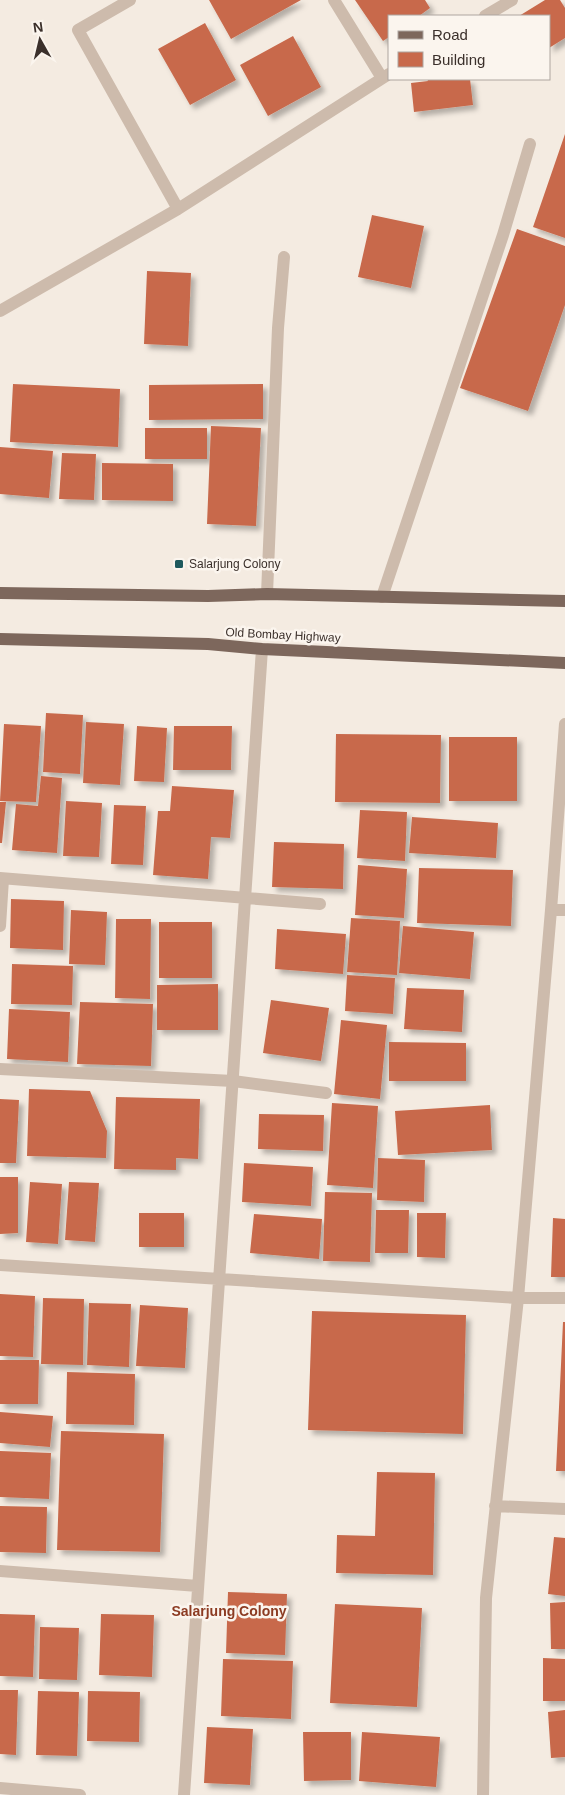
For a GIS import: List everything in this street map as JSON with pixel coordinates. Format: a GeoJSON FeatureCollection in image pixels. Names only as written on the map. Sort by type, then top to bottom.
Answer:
{"type":"FeatureCollection","features":[{"type":"Feature","properties":{"kind":"main road"},"geometry":{"type":"LineString","coordinates":[[0,594],[208,596],[267,594],[565,601]]}},
{"type":"Feature","properties":{"kind":"main road","name":"Old Bombay Highway"},"geometry":{"type":"LineString","coordinates":[[0,639],[208,644],[262,649],[565,663]]}},
{"type":"Feature","properties":{"kind":"street"},"geometry":{"type":"LineString","coordinates":[[130,0],[78,30],[178,209]]}},
{"type":"Feature","properties":{"kind":"street"},"geometry":{"type":"LineString","coordinates":[[0,311],[178,209],[385,76],[334,0]]}},
{"type":"Feature","properties":{"kind":"street"},"geometry":{"type":"LineString","coordinates":[[487,15],[512,0]]}},
{"type":"Feature","properties":{"kind":"street"},"geometry":{"type":"LineString","coordinates":[[382,597],[503,235],[530,144]]}},
{"type":"Feature","properties":{"kind":"street"},"geometry":{"type":"LineString","coordinates":[[267,594],[278,328],[284,256]]}},
{"type":"Feature","properties":{"kind":"street"},"geometry":{"type":"LineString","coordinates":[[184,1795],[262,649]]}},
{"type":"Feature","properties":{"kind":"street"},"geometry":{"type":"LineString","coordinates":[[483,1795],[486,1598],[518,1298],[565,724]]}},
{"type":"Feature","properties":{"kind":"street"},"geometry":{"type":"LineString","coordinates":[[0,926],[2,878],[320,904]]}},
{"type":"Feature","properties":{"kind":"street"},"geometry":{"type":"LineString","coordinates":[[551,910],[565,910]]}},
{"type":"Feature","properties":{"kind":"street"},"geometry":{"type":"LineString","coordinates":[[0,1069],[232,1081],[326,1093]]}},
{"type":"Feature","properties":{"kind":"street"},"geometry":{"type":"LineString","coordinates":[[0,1265],[518,1298],[565,1298]]}},
{"type":"Feature","properties":{"kind":"street"},"geometry":{"type":"LineString","coordinates":[[495,1506],[565,1509]]}},
{"type":"Feature","properties":{"kind":"street"},"geometry":{"type":"LineString","coordinates":[[0,1571],[198,1586]]}},
{"type":"Feature","properties":{"kind":"street"},"geometry":{"type":"LineString","coordinates":[[0,1788],[80,1795]]}},
{"type":"Feature","properties":{"kind":"building"},"geometry":{"type":"Polygon","coordinates":[[[209,0],[301,0],[231,39],[209,0]]]}},
{"type":"Feature","properties":{"kind":"building"},"geometry":{"type":"Polygon","coordinates":[[[355,0],[425,0],[430,8],[420,15],[388,15],[388,38],[383,41],[355,0]]]}},
{"type":"Feature","properties":{"kind":"building"},"geometry":{"type":"Polygon","coordinates":[[[545,0],[560,0],[565,8],[565,38],[550,47],[550,15],[521,15],[545,0]]]}},
{"type":"Feature","properties":{"kind":"building"},"geometry":{"type":"Polygon","coordinates":[[[205,23],[236,80],[190,105],[158,49],[205,23]]]}},
{"type":"Feature","properties":{"kind":"building"},"geometry":{"type":"Polygon","coordinates":[[[293,36],[321,87],[268,116],[240,65],[293,36]]]}},
{"type":"Feature","properties":{"kind":"building"},"geometry":{"type":"Polygon","coordinates":[[[470,80],[473,105],[414,112],[411,83],[470,80]]]}},
{"type":"Feature","properties":{"kind":"building"},"geometry":{"type":"Polygon","coordinates":[[[565,134],[565,238],[533,227],[565,134]]]}},
{"type":"Feature","properties":{"kind":"building"},"geometry":{"type":"Polygon","coordinates":[[[372,215],[424,226],[411,288],[358,277],[372,215]]]}},
{"type":"Feature","properties":{"kind":"building"},"geometry":{"type":"Polygon","coordinates":[[[517,229],[565,246],[565,305],[528,411],[460,388],[517,229]]]}},
{"type":"Feature","properties":{"kind":"building"},"geometry":{"type":"Polygon","coordinates":[[[147,271],[191,273],[188,346],[144,344],[147,271]]]}},
{"type":"Feature","properties":{"kind":"building"},"geometry":{"type":"Polygon","coordinates":[[[13,384],[120,389],[118,447],[10,442],[13,384]]]}},
{"type":"Feature","properties":{"kind":"building"},"geometry":{"type":"Polygon","coordinates":[[[263,384],[263,419],[149,420],[149,385],[263,384]]]}},
{"type":"Feature","properties":{"kind":"building"},"geometry":{"type":"Polygon","coordinates":[[[211,426],[261,428],[256,526],[207,524],[211,426]]]}},
{"type":"Feature","properties":{"kind":"building"},"geometry":{"type":"Polygon","coordinates":[[[145,428],[207,428],[207,459],[145,459],[145,428]]]}},
{"type":"Feature","properties":{"kind":"building"},"geometry":{"type":"Polygon","coordinates":[[[0,447],[53,451],[49,498],[0,494],[0,447]]]}},
{"type":"Feature","properties":{"kind":"building"},"geometry":{"type":"Polygon","coordinates":[[[62,453],[96,454],[94,500],[59,499],[62,453]]]}},
{"type":"Feature","properties":{"kind":"building"},"geometry":{"type":"Polygon","coordinates":[[[102,463],[173,464],[173,501],[102,500],[102,463]]]}},
{"type":"Feature","properties":{"kind":"building"},"geometry":{"type":"Polygon","coordinates":[[[46,713],[83,715],[80,774],[43,772],[46,713]]]}},
{"type":"Feature","properties":{"kind":"building"},"geometry":{"type":"Polygon","coordinates":[[[86,722],[124,724],[120,785],[83,783],[86,722]]]}},
{"type":"Feature","properties":{"kind":"building"},"geometry":{"type":"Polygon","coordinates":[[[4,724],[41,726],[36,802],[0,801],[4,724]]]}},
{"type":"Feature","properties":{"kind":"building"},"geometry":{"type":"Polygon","coordinates":[[[137,726],[167,728],[164,782],[134,781],[137,726]]]}},
{"type":"Feature","properties":{"kind":"building"},"geometry":{"type":"Polygon","coordinates":[[[174,726],[232,726],[231,770],[173,770],[174,726]]]}},
{"type":"Feature","properties":{"kind":"building"},"geometry":{"type":"Polygon","coordinates":[[[336,734],[441,735],[440,803],[335,802],[336,734]]]}},
{"type":"Feature","properties":{"kind":"building"},"geometry":{"type":"Polygon","coordinates":[[[449,737],[517,737],[517,801],[449,801],[449,737]]]}},
{"type":"Feature","properties":{"kind":"building"},"geometry":{"type":"Polygon","coordinates":[[[41,776],[62,778],[57,853],[12,850],[16,804],[38,806],[41,776]]]}},
{"type":"Feature","properties":{"kind":"building"},"geometry":{"type":"Polygon","coordinates":[[[172,786],[234,790],[230,838],[211,837],[208,879],[153,875],[158,811],[170,811],[172,786]]]}},
{"type":"Feature","properties":{"kind":"building"},"geometry":{"type":"Polygon","coordinates":[[[66,801],[102,803],[99,857],[63,856],[66,801]]]}},
{"type":"Feature","properties":{"kind":"building"},"geometry":{"type":"Polygon","coordinates":[[[0,802],[6,802],[2,843],[0,843],[0,802]]]}},
{"type":"Feature","properties":{"kind":"building"},"geometry":{"type":"Polygon","coordinates":[[[114,805],[146,806],[143,865],[111,864],[114,805]]]}},
{"type":"Feature","properties":{"kind":"building"},"geometry":{"type":"Polygon","coordinates":[[[360,810],[407,812],[405,861],[357,858],[360,810]]]}},
{"type":"Feature","properties":{"kind":"building"},"geometry":{"type":"Polygon","coordinates":[[[412,817],[498,823],[496,858],[409,853],[412,817]]]}},
{"type":"Feature","properties":{"kind":"building"},"geometry":{"type":"Polygon","coordinates":[[[274,842],[344,844],[343,889],[272,887],[274,842]]]}},
{"type":"Feature","properties":{"kind":"building"},"geometry":{"type":"Polygon","coordinates":[[[358,865],[407,869],[404,918],[355,915],[358,865]]]}},
{"type":"Feature","properties":{"kind":"building"},"geometry":{"type":"Polygon","coordinates":[[[419,868],[513,870],[511,926],[417,923],[419,868]]]}},
{"type":"Feature","properties":{"kind":"building"},"geometry":{"type":"Polygon","coordinates":[[[11,899],[64,901],[63,950],[10,948],[11,899]]]}},
{"type":"Feature","properties":{"kind":"building"},"geometry":{"type":"Polygon","coordinates":[[[71,910],[107,912],[105,965],[69,964],[71,910]]]}},
{"type":"Feature","properties":{"kind":"building"},"geometry":{"type":"Polygon","coordinates":[[[351,918],[400,921],[397,975],[347,972],[351,918]]]}},
{"type":"Feature","properties":{"kind":"building"},"geometry":{"type":"Polygon","coordinates":[[[116,919],[151,919],[150,999],[115,998],[116,919]]]}},
{"type":"Feature","properties":{"kind":"building"},"geometry":{"type":"Polygon","coordinates":[[[159,922],[212,922],[212,978],[159,978],[159,922]]]}},
{"type":"Feature","properties":{"kind":"building"},"geometry":{"type":"Polygon","coordinates":[[[403,926],[474,932],[470,979],[399,973],[403,926]]]}},
{"type":"Feature","properties":{"kind":"building"},"geometry":{"type":"Polygon","coordinates":[[[277,929],[346,934],[343,974],[275,969],[277,929]]]}},
{"type":"Feature","properties":{"kind":"building"},"geometry":{"type":"Polygon","coordinates":[[[12,964],[73,966],[72,1005],[11,1004],[12,964]]]}},
{"type":"Feature","properties":{"kind":"building"},"geometry":{"type":"Polygon","coordinates":[[[347,975],[395,978],[393,1014],[345,1011],[347,975]]]}},
{"type":"Feature","properties":{"kind":"building"},"geometry":{"type":"Polygon","coordinates":[[[218,984],[218,1030],[157,1030],[157,985],[218,984]]]}},
{"type":"Feature","properties":{"kind":"building"},"geometry":{"type":"Polygon","coordinates":[[[407,988],[464,990],[462,1032],[404,1029],[407,988]]]}},
{"type":"Feature","properties":{"kind":"building"},"geometry":{"type":"Polygon","coordinates":[[[271,1000],[329,1008],[321,1061],[263,1053],[271,1000]]]}},
{"type":"Feature","properties":{"kind":"building"},"geometry":{"type":"Polygon","coordinates":[[[80,1002],[153,1004],[151,1066],[77,1064],[80,1002]]]}},
{"type":"Feature","properties":{"kind":"building"},"geometry":{"type":"Polygon","coordinates":[[[9,1009],[70,1012],[68,1062],[7,1059],[9,1009]]]}},
{"type":"Feature","properties":{"kind":"building"},"geometry":{"type":"Polygon","coordinates":[[[341,1020],[387,1025],[380,1099],[334,1094],[341,1020]]]}},
{"type":"Feature","properties":{"kind":"building"},"geometry":{"type":"Polygon","coordinates":[[[389,1042],[466,1043],[466,1081],[389,1081],[389,1042]]]}},
{"type":"Feature","properties":{"kind":"building"},"geometry":{"type":"Polygon","coordinates":[[[29,1089],[90,1091],[107,1131],[106,1158],[27,1156],[29,1089]]]}},
{"type":"Feature","properties":{"kind":"building"},"geometry":{"type":"Polygon","coordinates":[[[116,1097],[200,1099],[198,1159],[176,1158],[176,1170],[114,1169],[116,1097]]]}},
{"type":"Feature","properties":{"kind":"building"},"geometry":{"type":"Polygon","coordinates":[[[0,1099],[19,1100],[16,1163],[0,1163],[0,1099]]]}},
{"type":"Feature","properties":{"kind":"building"},"geometry":{"type":"Polygon","coordinates":[[[332,1103],[378,1106],[373,1188],[327,1185],[332,1103]]]}},
{"type":"Feature","properties":{"kind":"building"},"geometry":{"type":"Polygon","coordinates":[[[490,1105],[492,1150],[398,1155],[395,1111],[490,1105]]]}},
{"type":"Feature","properties":{"kind":"building"},"geometry":{"type":"Polygon","coordinates":[[[259,1114],[324,1115],[323,1151],[258,1149],[259,1114]]]}},
{"type":"Feature","properties":{"kind":"building"},"geometry":{"type":"Polygon","coordinates":[[[378,1158],[425,1160],[424,1202],[377,1200],[378,1158]]]}},
{"type":"Feature","properties":{"kind":"building"},"geometry":{"type":"Polygon","coordinates":[[[244,1163],[313,1167],[311,1206],[242,1202],[244,1163]]]}},
{"type":"Feature","properties":{"kind":"building"},"geometry":{"type":"Polygon","coordinates":[[[0,1177],[18,1177],[18,1233],[0,1234],[0,1177]]]}},
{"type":"Feature","properties":{"kind":"building"},"geometry":{"type":"Polygon","coordinates":[[[30,1182],[62,1184],[58,1244],[26,1242],[30,1182]]]}},
{"type":"Feature","properties":{"kind":"building"},"geometry":{"type":"Polygon","coordinates":[[[69,1182],[99,1183],[95,1242],[65,1240],[69,1182]]]}},
{"type":"Feature","properties":{"kind":"building"},"geometry":{"type":"Polygon","coordinates":[[[325,1192],[372,1193],[370,1262],[323,1261],[325,1192]]]}},
{"type":"Feature","properties":{"kind":"building"},"geometry":{"type":"Polygon","coordinates":[[[376,1210],[409,1210],[408,1253],[375,1253],[376,1210]]]}},
{"type":"Feature","properties":{"kind":"building"},"geometry":{"type":"Polygon","coordinates":[[[139,1213],[184,1213],[184,1247],[139,1247],[139,1213]]]}},
{"type":"Feature","properties":{"kind":"building"},"geometry":{"type":"Polygon","coordinates":[[[417,1213],[446,1213],[445,1258],[417,1257],[417,1213]]]}},
{"type":"Feature","properties":{"kind":"building"},"geometry":{"type":"Polygon","coordinates":[[[254,1214],[322,1219],[319,1259],[250,1253],[254,1214]]]}},
{"type":"Feature","properties":{"kind":"building"},"geometry":{"type":"Polygon","coordinates":[[[553,1218],[565,1219],[565,1277],[551,1277],[553,1218]]]}},
{"type":"Feature","properties":{"kind":"building"},"geometry":{"type":"Polygon","coordinates":[[[0,1294],[35,1296],[33,1357],[0,1356],[0,1294]]]}},
{"type":"Feature","properties":{"kind":"building"},"geometry":{"type":"Polygon","coordinates":[[[43,1298],[84,1299],[83,1365],[41,1364],[43,1298]]]}},
{"type":"Feature","properties":{"kind":"building"},"geometry":{"type":"Polygon","coordinates":[[[89,1303],[131,1304],[129,1367],[87,1365],[89,1303]]]}},
{"type":"Feature","properties":{"kind":"building"},"geometry":{"type":"Polygon","coordinates":[[[140,1305],[188,1308],[185,1368],[136,1366],[140,1305]]]}},
{"type":"Feature","properties":{"kind":"building"},"geometry":{"type":"Polygon","coordinates":[[[312,1311],[466,1315],[463,1434],[308,1430],[312,1311]]]}},
{"type":"Feature","properties":{"kind":"building"},"geometry":{"type":"Polygon","coordinates":[[[563,1322],[565,1322],[565,1471],[556,1471],[563,1322]]]}},
{"type":"Feature","properties":{"kind":"building"},"geometry":{"type":"Polygon","coordinates":[[[0,1360],[39,1360],[38,1404],[0,1404],[0,1360]]]}},
{"type":"Feature","properties":{"kind":"building"},"geometry":{"type":"Polygon","coordinates":[[[67,1372],[135,1374],[134,1425],[66,1424],[67,1372]]]}},
{"type":"Feature","properties":{"kind":"building"},"geometry":{"type":"Polygon","coordinates":[[[0,1412],[53,1416],[50,1447],[0,1443],[0,1412]]]}},
{"type":"Feature","properties":{"kind":"building"},"geometry":{"type":"Polygon","coordinates":[[[61,1431],[164,1434],[160,1552],[57,1550],[61,1431]]]}},
{"type":"Feature","properties":{"kind":"building"},"geometry":{"type":"Polygon","coordinates":[[[0,1451],[51,1453],[49,1499],[0,1497],[0,1451]]]}},
{"type":"Feature","properties":{"kind":"building"},"geometry":{"type":"Polygon","coordinates":[[[377,1472],[435,1473],[433,1575],[336,1573],[337,1535],[375,1536],[377,1472]]]}},
{"type":"Feature","properties":{"kind":"building"},"geometry":{"type":"Polygon","coordinates":[[[0,1506],[47,1507],[46,1553],[0,1552],[0,1506]]]}},
{"type":"Feature","properties":{"kind":"building"},"geometry":{"type":"Polygon","coordinates":[[[554,1537],[565,1538],[565,1596],[548,1594],[554,1537]]]}},
{"type":"Feature","properties":{"kind":"building"},"geometry":{"type":"Polygon","coordinates":[[[228,1592],[287,1594],[285,1655],[226,1653],[228,1592]]]}},
{"type":"Feature","properties":{"kind":"building"},"geometry":{"type":"Polygon","coordinates":[[[565,1602],[565,1649],[551,1649],[550,1603],[565,1602]]]}},
{"type":"Feature","properties":{"kind":"building"},"geometry":{"type":"Polygon","coordinates":[[[335,1604],[422,1608],[417,1707],[330,1703],[335,1604]]]}},
{"type":"Feature","properties":{"kind":"building"},"geometry":{"type":"Polygon","coordinates":[[[0,1614],[35,1615],[33,1677],[0,1676],[0,1614]]]}},
{"type":"Feature","properties":{"kind":"building"},"geometry":{"type":"Polygon","coordinates":[[[101,1614],[154,1615],[152,1677],[99,1675],[101,1614]]]}},
{"type":"Feature","properties":{"kind":"building"},"geometry":{"type":"Polygon","coordinates":[[[40,1627],[79,1628],[77,1680],[39,1679],[40,1627]]]}},
{"type":"Feature","properties":{"kind":"building"},"geometry":{"type":"Polygon","coordinates":[[[543,1658],[565,1659],[565,1701],[543,1701],[543,1658]]]}},
{"type":"Feature","properties":{"kind":"building"},"geometry":{"type":"Polygon","coordinates":[[[223,1659],[293,1661],[291,1719],[221,1716],[223,1659]]]}},
{"type":"Feature","properties":{"kind":"building"},"geometry":{"type":"Polygon","coordinates":[[[0,1690],[18,1690],[16,1755],[0,1754],[0,1690]]]}},
{"type":"Feature","properties":{"kind":"building"},"geometry":{"type":"Polygon","coordinates":[[[38,1691],[79,1692],[77,1756],[36,1755],[38,1691]]]}},
{"type":"Feature","properties":{"kind":"building"},"geometry":{"type":"Polygon","coordinates":[[[88,1691],[140,1692],[139,1742],[87,1741],[88,1691]]]}},
{"type":"Feature","properties":{"kind":"building"},"geometry":{"type":"Polygon","coordinates":[[[565,1710],[565,1757],[551,1758],[548,1712],[565,1710]]]}},
{"type":"Feature","properties":{"kind":"building"},"geometry":{"type":"Polygon","coordinates":[[[207,1727],[253,1729],[250,1785],[204,1783],[207,1727]]]}},
{"type":"Feature","properties":{"kind":"building"},"geometry":{"type":"Polygon","coordinates":[[[303,1732],[351,1732],[351,1780],[304,1781],[303,1732]]]}},
{"type":"Feature","properties":{"kind":"building"},"geometry":{"type":"Polygon","coordinates":[[[362,1732],[440,1737],[436,1787],[359,1781],[362,1732]]]}},
{"type":"Feature","properties":{"kind":"place","name":"Salarjung Colony"},"geometry":{"type":"Point","coordinates":[179,564]}},
{"type":"Feature","properties":{"kind":"district","name":"Salarjung Colony"},"geometry":{"type":"Point","coordinates":[229,1611]}}]}
